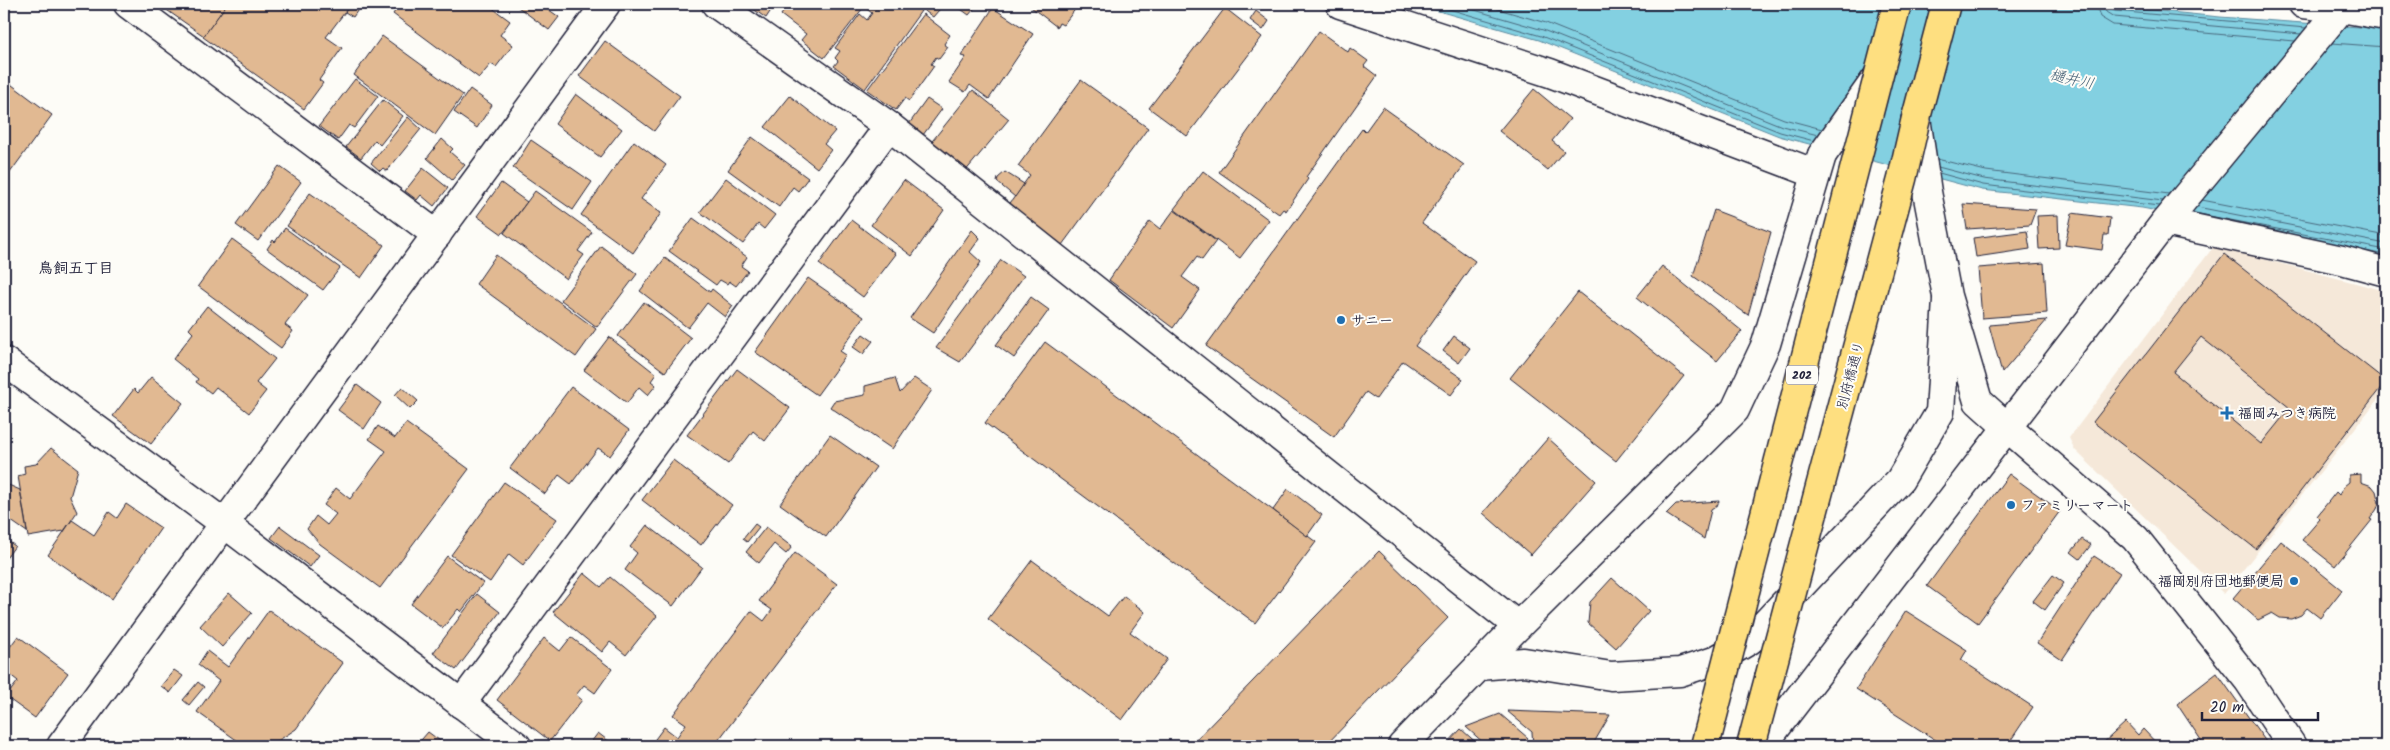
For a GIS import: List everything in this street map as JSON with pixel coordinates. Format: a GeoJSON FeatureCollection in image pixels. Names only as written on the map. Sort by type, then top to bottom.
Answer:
{"type":"FeatureCollection","features":[{"type":"Feature","properties":{"kind":"highway","name":"202"},"geometry":{"type":"LineString","coordinates":[[1705,746],[1897,4]]}},
{"type":"Feature","properties":{"kind":"highway","name":"別府橋通り"},"geometry":{"type":"LineString","coordinates":[[1751,746],[1900,188],[1946,4]]}},
{"type":"Feature","properties":{"kind":"street"},"geometry":{"type":"LineString","coordinates":[[128,4],[437,235]]}},
{"type":"Feature","properties":{"kind":"street"},"geometry":{"type":"LineString","coordinates":[[61,746],[606,4]]}},
{"type":"Feature","properties":{"kind":"street"},"geometry":{"type":"LineString","coordinates":[[716,4],[889,126],[1518,626]]}},
{"type":"Feature","properties":{"kind":"street"},"geometry":{"type":"LineString","coordinates":[[1340,4],[1550,72],[1819,164]]}},
{"type":"Feature","properties":{"kind":"street"},"geometry":{"type":"LineString","coordinates":[[2303,4],[2386,16]]}},
{"type":"Feature","properties":{"kind":"street"},"geometry":{"type":"LineString","coordinates":[[1762,746],[2167,220],[2339,10]]}},
{"type":"Feature","properties":{"kind":"street"},"geometry":{"type":"LineString","coordinates":[[1402,746],[1518,626],[1735,410],[1766,344],[1819,164],[1879,74]]}},
{"type":"Feature","properties":{"kind":"street"},"geometry":{"type":"LineString","coordinates":[[1916,118],[1927,192],[1947,296],[1978,401],[2135,538],[2248,680],[2292,746]]}},
{"type":"Feature","properties":{"kind":"street"},"geometry":{"type":"LineString","coordinates":[[461,704],[889,126]]}},
{"type":"Feature","properties":{"kind":"street"},"geometry":{"type":"LineString","coordinates":[[2167,220],[2342,260],[2386,272]]}},
{"type":"Feature","properties":{"kind":"street"},"geometry":{"type":"LineString","coordinates":[[1479,666],[1524,662],[1611,676],[1680,672],[1714,661],[1750,640],[1900,480],[1940,412],[1947,296]]}},
{"type":"Feature","properties":{"kind":"street"},"geometry":{"type":"LineString","coordinates":[[4,361],[225,524],[517,746]]}},
{"type":"Feature","properties":{"kind":"shaded area","name":"福岡みつき病院"},"geometry":{"type":"Polygon","coordinates":[[[2214,246],[2386,291],[2386,389],[2224,594],[2075,450],[2069,438],[2214,246]]]}},
{"type":"Feature","properties":{"kind":"water","name":"樋井川"},"geometry":{"type":"Polygon","coordinates":[[[1414,4],[2091,4],[2220,17],[2386,29],[2386,255],[2142,208],[1982,190],[1779,136],[1539,40],[1414,4]]]}},
{"type":"Feature","properties":{"kind":"building"},"geometry":{"type":"Polygon","coordinates":[[[158,4],[227,4],[204,36],[158,4]]]}},
{"type":"Feature","properties":{"kind":"building"},"geometry":{"type":"Polygon","coordinates":[[[227,4],[351,4],[326,37],[342,48],[319,80],[323,83],[304,109],[203,37],[227,4]]]}},
{"type":"Feature","properties":{"kind":"building"},"geometry":{"type":"Polygon","coordinates":[[[351,4],[362,4],[353,17],[345,12],[351,4]]]}},
{"type":"Feature","properties":{"kind":"building"},"geometry":{"type":"Polygon","coordinates":[[[400,4],[487,4],[510,21],[500,35],[513,45],[496,67],[491,64],[479,78],[393,14],[400,4]]]}},
{"type":"Feature","properties":{"kind":"building"},"geometry":{"type":"Polygon","coordinates":[[[514,4],[541,4],[559,17],[549,30],[514,4]]]}},
{"type":"Feature","properties":{"kind":"building"},"geometry":{"type":"Polygon","coordinates":[[[746,4],[775,4],[766,18],[746,4]]]}},
{"type":"Feature","properties":{"kind":"building"},"geometry":{"type":"Polygon","coordinates":[[[789,4],[866,4],[824,58],[801,40],[806,34],[781,15],[789,4]]]}},
{"type":"Feature","properties":{"kind":"building"},"geometry":{"type":"Polygon","coordinates":[[[867,4],[911,4],[921,11],[865,89],[834,66],[838,61],[835,58],[840,51],[835,48],[860,14],[867,20],[872,13],[864,7],[867,4]]]}},
{"type":"Feature","properties":{"kind":"building"},"geometry":{"type":"Polygon","coordinates":[[[915,4],[944,4],[933,17],[915,4]]]}},
{"type":"Feature","properties":{"kind":"building"},"geometry":{"type":"Polygon","coordinates":[[[954,4],[978,4],[969,15],[954,4]]]}},
{"type":"Feature","properties":{"kind":"building"},"geometry":{"type":"Polygon","coordinates":[[[1027,4],[1075,4],[1077,7],[1063,25],[1059,23],[1057,27],[1027,4]]]}},
{"type":"Feature","properties":{"kind":"building"},"geometry":{"type":"Polygon","coordinates":[[[993,8],[1033,34],[989,99],[970,85],[965,92],[949,82],[966,57],[961,56],[993,8]]]}},
{"type":"Feature","properties":{"kind":"building"},"geometry":{"type":"Polygon","coordinates":[[[1225,8],[1262,37],[1187,136],[1149,108],[1225,8]]]}},
{"type":"Feature","properties":{"kind":"building"},"geometry":{"type":"Polygon","coordinates":[[[1256,11],[1269,21],[1263,30],[1250,20],[1256,11]]]}},
{"type":"Feature","properties":{"kind":"building"},"geometry":{"type":"Polygon","coordinates":[[[923,14],[950,35],[944,44],[948,47],[939,59],[936,57],[931,64],[934,66],[909,101],[905,98],[896,110],[867,90],[923,14]]]}},
{"type":"Feature","properties":{"kind":"building"},"geometry":{"type":"Polygon","coordinates":[[[1319,31],[1348,52],[1350,48],[1368,61],[1364,66],[1377,76],[1306,177],[1308,179],[1286,211],[1283,209],[1279,214],[1219,172],[1319,31]]]}},
{"type":"Feature","properties":{"kind":"building"},"geometry":{"type":"Polygon","coordinates":[[[382,36],[463,95],[435,135],[354,75],[382,36]]]}},
{"type":"Feature","properties":{"kind":"building"},"geometry":{"type":"Polygon","coordinates":[[[605,41],[680,96],[654,131],[579,76],[605,41]]]}},
{"type":"Feature","properties":{"kind":"building"},"geometry":{"type":"Polygon","coordinates":[[[4,79],[52,115],[4,181],[4,79]]]}},
{"type":"Feature","properties":{"kind":"building"},"geometry":{"type":"Polygon","coordinates":[[[355,79],[378,96],[354,128],[349,125],[338,140],[319,126],[355,79]]]}},
{"type":"Feature","properties":{"kind":"building"},"geometry":{"type":"Polygon","coordinates":[[[1081,80],[1148,128],[1062,245],[1008,206],[1030,175],[1018,166],[1081,80]]]}},
{"type":"Feature","properties":{"kind":"building"},"geometry":{"type":"Polygon","coordinates":[[[470,89],[492,105],[477,128],[454,112],[470,89]]]}},
{"type":"Feature","properties":{"kind":"building"},"geometry":{"type":"Polygon","coordinates":[[[1534,89],[1570,119],[1552,141],[1564,151],[1548,170],[1499,131],[1534,89]]]}},
{"type":"Feature","properties":{"kind":"building"},"geometry":{"type":"Polygon","coordinates":[[[973,90],[1009,119],[964,173],[929,145],[973,90]]]}},
{"type":"Feature","properties":{"kind":"building"},"geometry":{"type":"Polygon","coordinates":[[[576,94],[622,129],[600,157],[555,124],[576,94]]]}},
{"type":"Feature","properties":{"kind":"building"},"geometry":{"type":"Polygon","coordinates":[[[790,96],[835,131],[824,144],[831,150],[817,168],[765,127],[790,96]]]}},
{"type":"Feature","properties":{"kind":"building"},"geometry":{"type":"Polygon","coordinates":[[[927,99],[942,109],[923,135],[909,124],[927,99]]]}},
{"type":"Feature","properties":{"kind":"building"},"geometry":{"type":"Polygon","coordinates":[[[383,100],[403,116],[380,145],[375,140],[361,158],[346,147],[383,100]]]}},
{"type":"Feature","properties":{"kind":"building"},"geometry":{"type":"Polygon","coordinates":[[[1383,107],[1464,165],[1422,223],[1475,261],[1415,346],[1463,379],[1451,395],[1403,361],[1376,399],[1366,392],[1334,437],[1206,346],[1362,129],[1365,132],[1383,107]]]}},
{"type":"Feature","properties":{"kind":"building"},"geometry":{"type":"Polygon","coordinates":[[[408,117],[421,129],[387,171],[383,168],[380,171],[371,163],[408,117]]]}},
{"type":"Feature","properties":{"kind":"building"},"geometry":{"type":"Polygon","coordinates":[[[752,137],[808,178],[798,191],[793,187],[779,207],[728,170],[752,137]]]}},
{"type":"Feature","properties":{"kind":"building"},"geometry":{"type":"Polygon","coordinates":[[[442,139],[453,149],[450,152],[465,165],[452,180],[427,158],[442,139]]]}},
{"type":"Feature","properties":{"kind":"building"},"geometry":{"type":"Polygon","coordinates":[[[531,140],[592,182],[573,210],[513,168],[531,140]]]}},
{"type":"Feature","properties":{"kind":"building"},"geometry":{"type":"Polygon","coordinates":[[[634,141],[666,165],[641,199],[661,213],[633,253],[581,215],[634,141]]]}},
{"type":"Feature","properties":{"kind":"building"},"geometry":{"type":"Polygon","coordinates":[[[279,166],[301,182],[258,241],[236,225],[279,166]]]}},
{"type":"Feature","properties":{"kind":"building"},"geometry":{"type":"Polygon","coordinates":[[[423,168],[448,188],[434,206],[421,195],[417,200],[405,191],[423,168]]]}},
{"type":"Feature","properties":{"kind":"building"},"geometry":{"type":"Polygon","coordinates":[[[1203,171],[1269,220],[1240,258],[1174,209],[1203,171]]]}},
{"type":"Feature","properties":{"kind":"building"},"geometry":{"type":"Polygon","coordinates":[[[1005,172],[1024,184],[1015,197],[997,182],[998,178],[1005,172]]]}},
{"type":"Feature","properties":{"kind":"building"},"geometry":{"type":"Polygon","coordinates":[[[726,178],[775,215],[764,229],[758,224],[743,244],[700,212],[726,178]]]}},
{"type":"Feature","properties":{"kind":"building"},"geometry":{"type":"Polygon","coordinates":[[[904,180],[944,210],[912,256],[871,225],[904,180]]]}},
{"type":"Feature","properties":{"kind":"building"},"geometry":{"type":"Polygon","coordinates":[[[501,183],[527,202],[502,234],[477,216],[501,183]]]}},
{"type":"Feature","properties":{"kind":"building"},"geometry":{"type":"Polygon","coordinates":[[[535,191],[592,232],[578,251],[584,255],[566,279],[504,233],[535,191]]]}},
{"type":"Feature","properties":{"kind":"building"},"geometry":{"type":"Polygon","coordinates":[[[310,193],[384,245],[361,278],[287,226],[310,193]]]}},
{"type":"Feature","properties":{"kind":"building"},"geometry":{"type":"Polygon","coordinates":[[[1963,204],[2036,209],[2030,225],[1967,229],[1963,204]]]}},
{"type":"Feature","properties":{"kind":"building"},"geometry":{"type":"Polygon","coordinates":[[[1174,210],[1216,241],[1202,260],[1197,257],[1182,277],[1200,290],[1173,328],[1109,280],[1150,221],[1160,229],[1174,210]]]}},
{"type":"Feature","properties":{"kind":"building"},"geometry":{"type":"Polygon","coordinates":[[[1714,210],[1771,232],[1748,315],[1693,276],[1714,210]]]}},
{"type":"Feature","properties":{"kind":"building"},"geometry":{"type":"Polygon","coordinates":[[[2072,213],[2110,218],[2108,235],[2104,235],[2102,250],[2065,245],[2072,213]]]}},
{"type":"Feature","properties":{"kind":"building"},"geometry":{"type":"Polygon","coordinates":[[[2058,215],[2059,248],[2039,249],[2037,216],[2058,215]]]}},
{"type":"Feature","properties":{"kind":"building"},"geometry":{"type":"Polygon","coordinates":[[[693,218],[747,257],[741,266],[748,271],[736,286],[729,281],[727,284],[720,280],[716,285],[669,251],[693,218]]]}},
{"type":"Feature","properties":{"kind":"building"},"geometry":{"type":"Polygon","coordinates":[[[851,220],[896,254],[863,297],[819,264],[851,220]]]}},
{"type":"Feature","properties":{"kind":"building"},"geometry":{"type":"Polygon","coordinates":[[[285,228],[340,268],[323,290],[267,249],[273,240],[275,242],[285,228]]]}},
{"type":"Feature","properties":{"kind":"building"},"geometry":{"type":"Polygon","coordinates":[[[972,230],[980,238],[970,252],[981,262],[933,333],[910,318],[972,230]]]}},
{"type":"Feature","properties":{"kind":"building"},"geometry":{"type":"Polygon","coordinates":[[[2027,231],[2030,249],[1976,257],[1973,238],[2027,231]]]}},
{"type":"Feature","properties":{"kind":"building"},"geometry":{"type":"Polygon","coordinates":[[[232,239],[308,295],[285,325],[293,331],[281,348],[198,286],[232,239]]]}},
{"type":"Feature","properties":{"kind":"building"},"geometry":{"type":"Polygon","coordinates":[[[601,246],[637,274],[597,327],[561,300],[601,246]]]}},
{"type":"Feature","properties":{"kind":"building","name":"福岡みつき病院"},"geometry":{"type":"Polygon","coordinates":[[[2224,254],[2386,381],[2256,549],[2093,422],[2224,254]],[[2201,337],[2173,372],[2261,444],[2290,408],[2201,337]]]}},
{"type":"Feature","properties":{"kind":"building"},"geometry":{"type":"Polygon","coordinates":[[[496,255],[596,329],[576,357],[476,284],[496,255]]]}},
{"type":"Feature","properties":{"kind":"building"},"geometry":{"type":"Polygon","coordinates":[[[665,258],[710,292],[712,289],[733,306],[725,317],[707,303],[688,328],[640,291],[665,258]]]}},
{"type":"Feature","properties":{"kind":"building"},"geometry":{"type":"Polygon","coordinates":[[[1001,260],[1024,276],[960,362],[936,348],[1001,260]]]}},
{"type":"Feature","properties":{"kind":"building"},"geometry":{"type":"Polygon","coordinates":[[[2044,263],[2047,313],[1982,318],[1978,268],[2044,263]]]}},
{"type":"Feature","properties":{"kind":"building"},"geometry":{"type":"Polygon","coordinates":[[[1662,266],[1742,331],[1717,361],[1637,297],[1662,266]]]}},
{"type":"Feature","properties":{"kind":"building"},"geometry":{"type":"Polygon","coordinates":[[[808,278],[864,317],[840,351],[846,355],[817,395],[755,352],[808,278]]]}},
{"type":"Feature","properties":{"kind":"building"},"geometry":{"type":"Polygon","coordinates":[[[1578,292],[1684,376],[1616,461],[1510,378],[1578,292]]]}},
{"type":"Feature","properties":{"kind":"building"},"geometry":{"type":"Polygon","coordinates":[[[1031,297],[1049,310],[1014,358],[996,345],[1031,297]]]}},
{"type":"Feature","properties":{"kind":"building"},"geometry":{"type":"Polygon","coordinates":[[[644,302],[691,338],[665,372],[618,336],[644,302]]]}},
{"type":"Feature","properties":{"kind":"building"},"geometry":{"type":"Polygon","coordinates":[[[207,306],[275,359],[256,383],[266,391],[249,413],[216,387],[211,393],[196,382],[198,379],[173,359],[193,333],[189,329],[207,306]]]}},
{"type":"Feature","properties":{"kind":"building"},"geometry":{"type":"Polygon","coordinates":[[[2047,320],[2002,373],[1989,325],[2047,320]]]}},
{"type":"Feature","properties":{"kind":"building"},"geometry":{"type":"Polygon","coordinates":[[[863,334],[873,341],[863,354],[853,347],[863,334]]]}},
{"type":"Feature","properties":{"kind":"building"},"geometry":{"type":"Polygon","coordinates":[[[1454,336],[1470,348],[1459,363],[1443,351],[1454,336]]]}},
{"type":"Feature","properties":{"kind":"building"},"geometry":{"type":"Polygon","coordinates":[[[609,337],[656,374],[651,381],[656,385],[648,395],[639,387],[627,403],[584,370],[609,337]]]}},
{"type":"Feature","properties":{"kind":"building"},"geometry":{"type":"Polygon","coordinates":[[[1045,342],[1316,542],[1255,623],[985,423],[1045,342]]]}},
{"type":"Feature","properties":{"kind":"building"},"geometry":{"type":"Polygon","coordinates":[[[737,369],[790,408],[765,441],[753,431],[728,464],[687,435],[737,369]]]}},
{"type":"Feature","properties":{"kind":"building"},"geometry":{"type":"Polygon","coordinates":[[[151,377],[183,403],[151,444],[113,416],[134,389],[138,393],[151,377]]]}},
{"type":"Feature","properties":{"kind":"building"},"geometry":{"type":"Polygon","coordinates":[[[895,378],[900,393],[914,378],[932,390],[892,449],[830,407],[834,401],[865,395],[865,386],[895,378]]]}},
{"type":"Feature","properties":{"kind":"building"},"geometry":{"type":"Polygon","coordinates":[[[357,385],[381,403],[364,429],[338,410],[357,385]]]}},
{"type":"Feature","properties":{"kind":"building"},"geometry":{"type":"Polygon","coordinates":[[[402,387],[418,401],[410,409],[395,395],[402,387]]]}},
{"type":"Feature","properties":{"kind":"building"},"geometry":{"type":"Polygon","coordinates":[[[571,387],[629,430],[610,456],[598,448],[571,484],[559,475],[545,494],[510,468],[571,387]]]}},
{"type":"Feature","properties":{"kind":"building"},"geometry":{"type":"Polygon","coordinates":[[[406,423],[469,469],[380,588],[320,544],[307,529],[316,516],[327,525],[336,514],[324,505],[336,488],[350,499],[386,451],[369,439],[378,426],[395,438],[406,423]]]}},
{"type":"Feature","properties":{"kind":"building"},"geometry":{"type":"Polygon","coordinates":[[[830,435],[876,467],[826,537],[780,504],[830,435]]]}},
{"type":"Feature","properties":{"kind":"building"},"geometry":{"type":"Polygon","coordinates":[[[1548,438],[1596,481],[1531,555],[1483,513],[1548,438]]]}},
{"type":"Feature","properties":{"kind":"building"},"geometry":{"type":"Polygon","coordinates":[[[51,448],[78,469],[70,497],[77,512],[64,531],[28,537],[18,476],[25,474],[24,466],[36,464],[51,448]]]}},
{"type":"Feature","properties":{"kind":"building"},"geometry":{"type":"Polygon","coordinates":[[[673,460],[732,505],[701,545],[642,500],[673,460]]]}},
{"type":"Feature","properties":{"kind":"building"},"geometry":{"type":"Polygon","coordinates":[[[2009,474],[2060,511],[1978,623],[1927,586],[2009,474]]]}},
{"type":"Feature","properties":{"kind":"building"},"geometry":{"type":"Polygon","coordinates":[[[2361,474],[2361,482],[2372,486],[2376,491],[2379,503],[2370,519],[2372,520],[2335,566],[2302,540],[2320,519],[2317,516],[2336,492],[2339,495],[2344,486],[2349,482],[2349,475],[2361,474]]]}},
{"type":"Feature","properties":{"kind":"building"},"geometry":{"type":"Polygon","coordinates":[[[504,482],[557,519],[523,565],[509,554],[490,582],[451,555],[504,482]]]}},
{"type":"Feature","properties":{"kind":"building"},"geometry":{"type":"Polygon","coordinates":[[[4,483],[20,490],[27,532],[4,516],[4,483]]]}},
{"type":"Feature","properties":{"kind":"building"},"geometry":{"type":"Polygon","coordinates":[[[1288,489],[1322,515],[1307,536],[1273,510],[1288,489]]]}},
{"type":"Feature","properties":{"kind":"building"},"geometry":{"type":"Polygon","coordinates":[[[1719,501],[1717,506],[1711,510],[1704,539],[1666,514],[1676,504],[1719,501]]]}},
{"type":"Feature","properties":{"kind":"building"},"geometry":{"type":"Polygon","coordinates":[[[126,504],[161,528],[112,599],[48,555],[72,520],[94,535],[109,512],[117,518],[126,504]]]}},
{"type":"Feature","properties":{"kind":"building"},"geometry":{"type":"Polygon","coordinates":[[[755,524],[759,527],[747,542],[743,539],[755,524]]]}},
{"type":"Feature","properties":{"kind":"building"},"geometry":{"type":"Polygon","coordinates":[[[647,525],[702,567],[673,606],[625,570],[637,553],[630,547],[647,525]]]}},
{"type":"Feature","properties":{"kind":"building"},"geometry":{"type":"Polygon","coordinates":[[[280,526],[319,555],[310,567],[271,538],[280,526]]]}},
{"type":"Feature","properties":{"kind":"building"},"geometry":{"type":"Polygon","coordinates":[[[766,527],[792,547],[786,554],[774,544],[759,563],[746,552],[766,527]]]}},
{"type":"Feature","properties":{"kind":"building"},"geometry":{"type":"Polygon","coordinates":[[[4,538],[15,546],[4,561],[4,538]]]}},
{"type":"Feature","properties":{"kind":"building"},"geometry":{"type":"Polygon","coordinates":[[[2082,539],[2091,545],[2080,559],[2071,552],[2082,539]]]}},
{"type":"Feature","properties":{"kind":"building"},"geometry":{"type":"Polygon","coordinates":[[[2281,541],[2342,590],[2320,618],[2307,608],[2301,615],[2291,619],[2280,618],[2272,613],[2258,620],[2233,598],[2281,541]]]}},
{"type":"Feature","properties":{"kind":"building"},"geometry":{"type":"Polygon","coordinates":[[[1379,551],[1448,618],[1325,746],[1190,746],[1379,551]]]}},
{"type":"Feature","properties":{"kind":"building"},"geometry":{"type":"Polygon","coordinates":[[[795,553],[837,584],[714,746],[650,746],[664,727],[677,737],[686,724],[673,715],[751,611],[764,621],[772,610],[759,601],[795,553]]]}},
{"type":"Feature","properties":{"kind":"building"},"geometry":{"type":"Polygon","coordinates":[[[447,556],[483,583],[461,612],[458,609],[443,628],[411,604],[447,556]]]}},
{"type":"Feature","properties":{"kind":"building"},"geometry":{"type":"Polygon","coordinates":[[[2094,556],[2120,573],[2062,660],[2037,643],[2094,556]]]}},
{"type":"Feature","properties":{"kind":"building"},"geometry":{"type":"Polygon","coordinates":[[[1032,560],[1108,616],[1124,596],[1145,612],[1130,632],[1167,659],[1122,720],[988,619],[1032,560]]]}},
{"type":"Feature","properties":{"kind":"building"},"geometry":{"type":"Polygon","coordinates":[[[584,573],[601,587],[610,577],[657,616],[626,655],[610,642],[602,652],[553,612],[584,573]]]}},
{"type":"Feature","properties":{"kind":"building"},"geometry":{"type":"Polygon","coordinates":[[[2053,575],[2064,583],[2045,610],[2033,601],[2053,575]]]}},
{"type":"Feature","properties":{"kind":"building"},"geometry":{"type":"Polygon","coordinates":[[[1612,578],[1649,611],[1616,648],[1588,623],[1590,602],[1612,578]]]}},
{"type":"Feature","properties":{"kind":"building"},"geometry":{"type":"Polygon","coordinates":[[[229,593],[252,613],[222,647],[200,626],[229,593]]]}},
{"type":"Feature","properties":{"kind":"building"},"geometry":{"type":"Polygon","coordinates":[[[477,594],[500,612],[456,670],[433,653],[477,594]]]}},
{"type":"Feature","properties":{"kind":"building"},"geometry":{"type":"Polygon","coordinates":[[[269,610],[343,663],[296,729],[270,746],[245,746],[197,712],[219,681],[198,665],[207,651],[228,667],[269,610]]]}},
{"type":"Feature","properties":{"kind":"building"},"geometry":{"type":"Polygon","coordinates":[[[1906,611],[1967,650],[1961,660],[2033,707],[2007,746],[1945,746],[1856,689],[1906,611]]]}},
{"type":"Feature","properties":{"kind":"building"},"geometry":{"type":"Polygon","coordinates":[[[4,618],[10,622],[4,631],[4,618]]]}},
{"type":"Feature","properties":{"kind":"building"},"geometry":{"type":"Polygon","coordinates":[[[18,636],[68,673],[35,718],[6,697],[18,681],[4,670],[4,655],[18,636]]]}},
{"type":"Feature","properties":{"kind":"building"},"geometry":{"type":"Polygon","coordinates":[[[571,637],[612,669],[595,693],[584,685],[576,695],[582,700],[550,741],[497,700],[544,638],[560,651],[571,637]]]}},
{"type":"Feature","properties":{"kind":"building"},"geometry":{"type":"Polygon","coordinates":[[[174,670],[183,676],[170,693],[161,686],[174,670]]]}},
{"type":"Feature","properties":{"kind":"building"},"geometry":{"type":"Polygon","coordinates":[[[2217,673],[2269,746],[2205,746],[2177,704],[2217,673]]]}},
{"type":"Feature","properties":{"kind":"building"},"geometry":{"type":"Polygon","coordinates":[[[198,682],[204,687],[189,705],[183,700],[198,682]]]}},
{"type":"Feature","properties":{"kind":"building"},"geometry":{"type":"Polygon","coordinates":[[[1507,711],[1610,715],[1592,746],[1533,746],[1532,732],[1507,711]]]}},
{"type":"Feature","properties":{"kind":"building"},"geometry":{"type":"Polygon","coordinates":[[[1500,714],[1528,738],[1520,746],[1487,746],[1466,727],[1500,714]]]}},
{"type":"Feature","properties":{"kind":"building"},"geometry":{"type":"Polygon","coordinates":[[[2126,722],[2138,735],[2143,729],[2159,746],[2100,746],[2126,722]]]}},
{"type":"Feature","properties":{"kind":"building"},"geometry":{"type":"Polygon","coordinates":[[[1461,729],[1480,746],[1445,746],[1461,729]]]}},
{"type":"Feature","properties":{"kind":"building"},"geometry":{"type":"Polygon","coordinates":[[[428,732],[447,746],[416,746],[428,732]]]}},
{"type":"Feature","properties":{"kind":"building"},"geometry":{"type":"Polygon","coordinates":[[[598,733],[615,746],[588,746],[598,733]]]}},
{"type":"Feature","properties":{"kind":"building"},"geometry":{"type":"Polygon","coordinates":[[[756,739],[766,746],[751,746],[756,739]]]}},
{"type":"Feature","properties":{"kind":"place","name":"サニー"},"geometry":{"type":"Point","coordinates":[1341,320]}},
{"type":"Feature","properties":{"kind":"place","name":"福岡みつき病院"},"geometry":{"type":"Point","coordinates":[2227,413]}},
{"type":"Feature","properties":{"kind":"place","name":"ファミリーマート"},"geometry":{"type":"Point","coordinates":[2011,505]}},
{"type":"Feature","properties":{"kind":"place","name":"福岡別府団地郵便局"},"geometry":{"type":"Point","coordinates":[2294,581]}},
{"type":"Feature","properties":{"kind":"district","name":"鳥飼五丁目"},"geometry":{"type":"Point","coordinates":[76,268]}}]}
